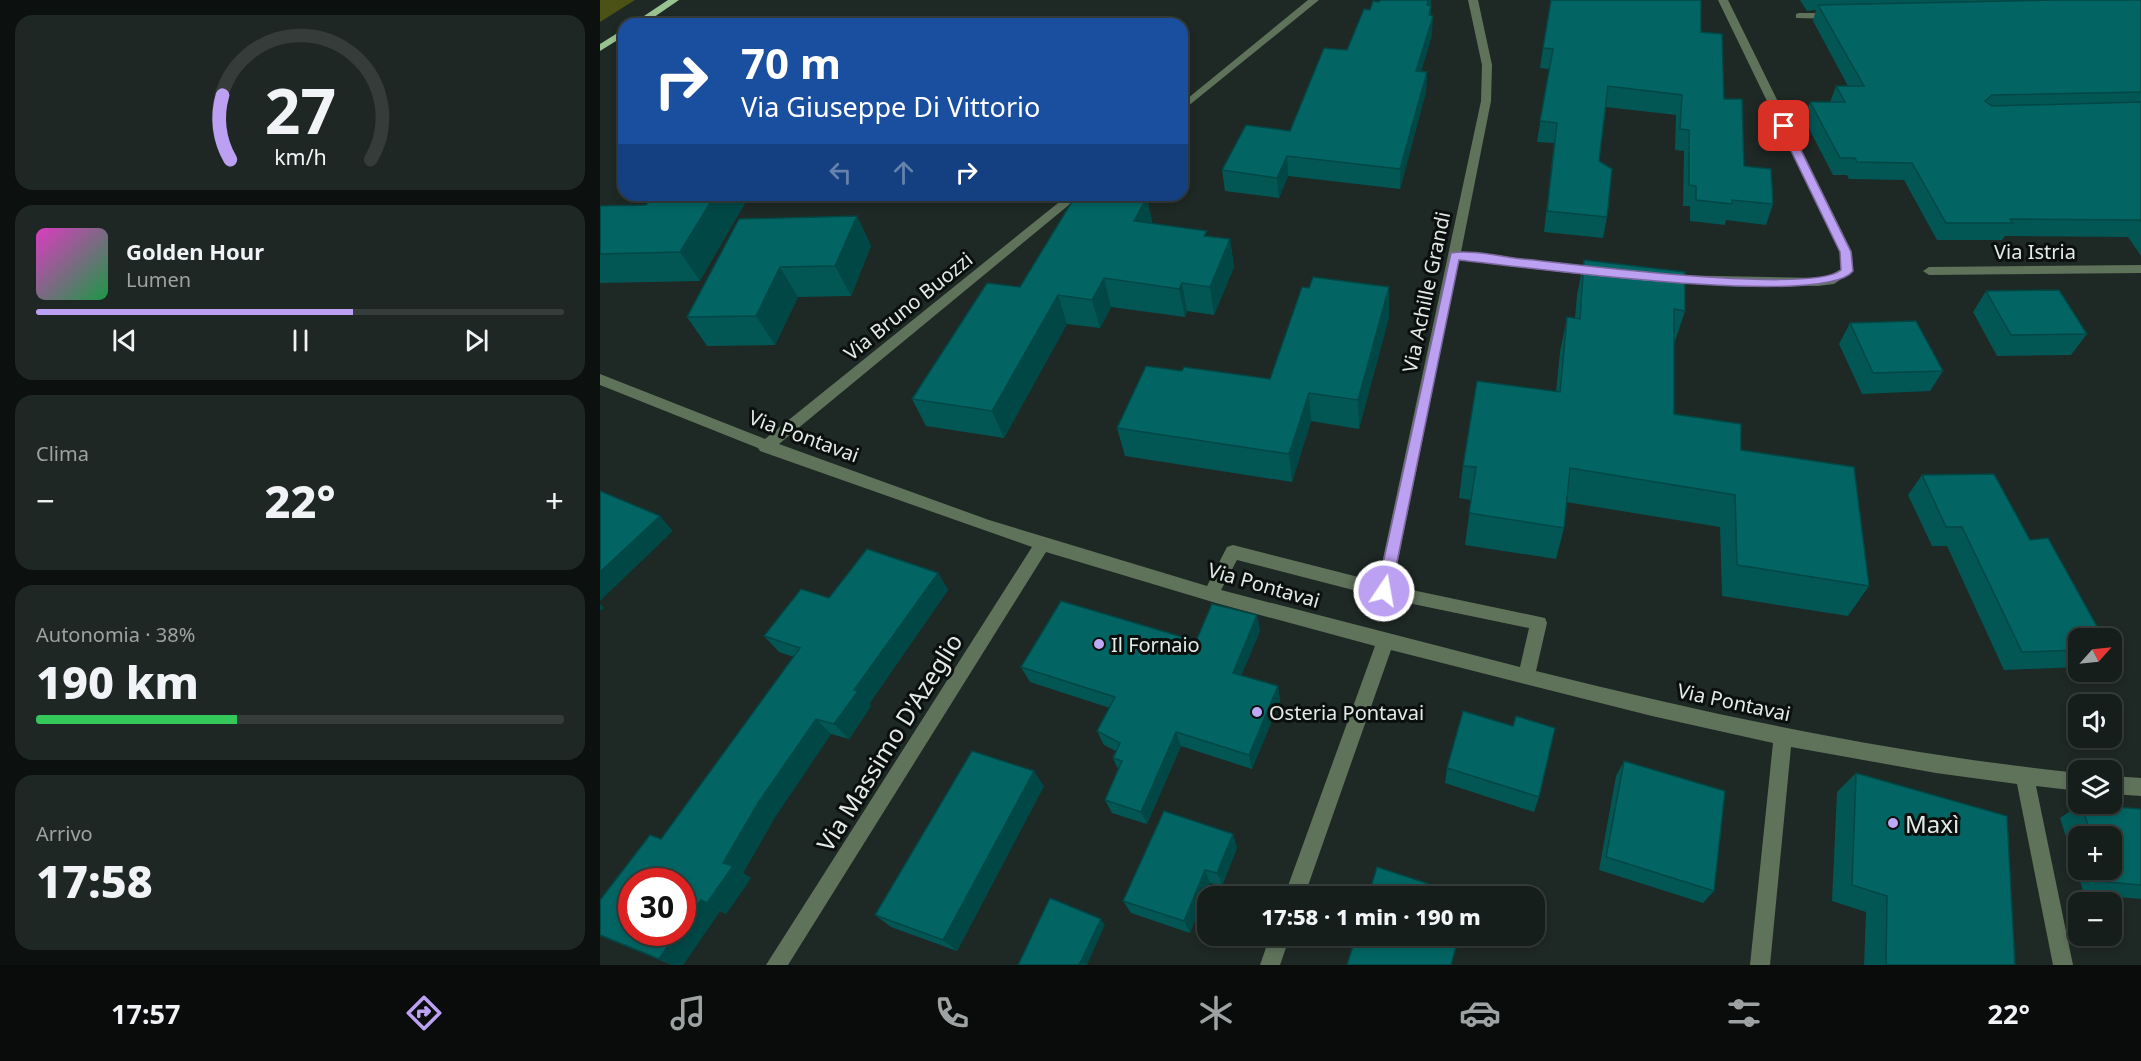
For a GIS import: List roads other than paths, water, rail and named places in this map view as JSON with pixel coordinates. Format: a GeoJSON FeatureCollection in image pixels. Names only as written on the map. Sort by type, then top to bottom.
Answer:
{"type":"FeatureCollection","features":[{"type":"Feature","properties":{"kind":"main road"},"geometry":{"type":"LineString","coordinates":[[646,18],[674,0]]}},
{"type":"Feature","properties":{"kind":"main road"},"geometry":{"type":"LineString","coordinates":[[600,48],[618,36]]}},
{"type":"Feature","properties":{"kind":"street"},"geometry":{"type":"LineString","coordinates":[[1188,103],[1314,0]]}},
{"type":"Feature","properties":{"kind":"street","name":"Via Achille Grandi"},"geometry":{"type":"LineString","coordinates":[[1384,591],[1486,101],[1487,65],[1473,0]]}},
{"type":"Feature","properties":{"kind":"street"},"geometry":{"type":"LineString","coordinates":[[1657,278],[1707,282],[1818,282],[1830,281],[1847,271],[1846,252],[1723,0]]}},
{"type":"Feature","properties":{"kind":"street"},"geometry":{"type":"LineString","coordinates":[[1799,16],[1845,15]]}},
{"type":"Feature","properties":{"kind":"street","name":"Via Bruno Buozzi"},"geometry":{"type":"LineString","coordinates":[[765,447],[1068,201]]}},
{"type":"Feature","properties":{"kind":"street"},"geometry":{"type":"LineString","coordinates":[[1455,255],[1609,273]]}},
{"type":"Feature","properties":{"kind":"street","name":"Via Istria"},"geometry":{"type":"LineString","coordinates":[[1929,271],[2141,269]]}},
{"type":"Feature","properties":{"kind":"street","name":"Via Pontavai"},"geometry":{"type":"LineString","coordinates":[[600,379],[765,447],[1042,544],[1385,642],[1662,710],[1860,752],[2025,777],[2068,781]]}},
{"type":"Feature","properties":{"kind":"street","name":"Via Massimo D'Azeglio"},"geometry":{"type":"LineString","coordinates":[[776,965],[1042,544]]}},
{"type":"Feature","properties":{"kind":"street"},"geometry":{"type":"LineString","coordinates":[[1211,594],[1233,552],[1384,591],[1539,623],[1526,677]]}},
{"type":"Feature","properties":{"kind":"street"},"geometry":{"type":"LineString","coordinates":[[1298,886],[1385,642]]}},
{"type":"Feature","properties":{"kind":"street"},"geometry":{"type":"LineString","coordinates":[[1760,965],[1783,736]]}},
{"type":"Feature","properties":{"kind":"street"},"geometry":{"type":"LineString","coordinates":[[2025,777],[2063,965]]}},
{"type":"Feature","properties":{"kind":"street"},"geometry":{"type":"LineString","coordinates":[[2122,786],[2141,787]]}},
{"type":"Feature","properties":{"kind":"street"},"geometry":{"type":"LineString","coordinates":[[1269,965],[1276,946]]}},
{"type":"Feature","properties":{"kind":"place","name":"Il Fornaio"},"geometry":{"type":"Point","coordinates":[1099,644]}},
{"type":"Feature","properties":{"kind":"place","name":"Osteria Pontavai"},"geometry":{"type":"Point","coordinates":[1257,712]}},
{"type":"Feature","properties":{"kind":"place","name":"Maxì"},"geometry":{"type":"Point","coordinates":[1893,823]}}]}
